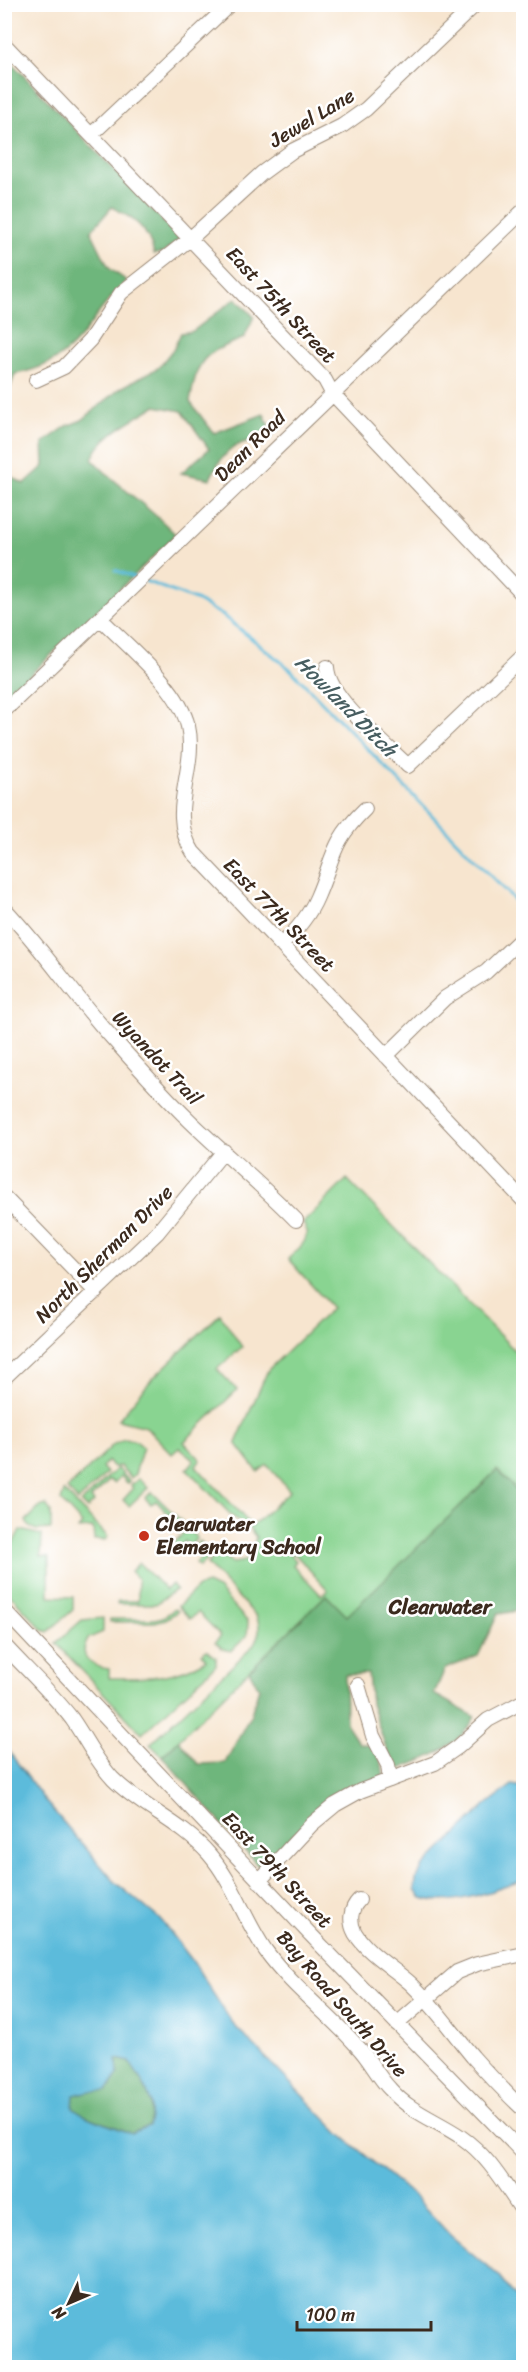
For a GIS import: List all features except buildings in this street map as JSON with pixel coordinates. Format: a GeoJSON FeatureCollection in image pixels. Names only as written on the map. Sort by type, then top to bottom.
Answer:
{"type":"FeatureCollection","features":[{"type":"Feature","properties":{"kind":"street"},"geometry":{"type":"LineString","coordinates":[[92,134],[230,4]]}},
{"type":"Feature","properties":{"kind":"street","name":"Jewel Lane"},"geometry":{"type":"LineString","coordinates":[[36,380],[64,367],[90,340],[121,293],[191,238],[275,162],[342,126],[373,104],[476,4]]}},
{"type":"Feature","properties":{"kind":"street","name":"East 75th Street"},"geometry":{"type":"LineString","coordinates":[[4,44],[326,380],[332,393],[524,596]]}},
{"type":"Feature","properties":{"kind":"street","name":"Dean Road"},"geometry":{"type":"LineString","coordinates":[[4,711],[524,210]]}},
{"type":"Feature","properties":{"kind":"street","name":"East 77th Street"},"geometry":{"type":"LineString","coordinates":[[101,619],[169,689],[186,718],[190,747],[180,816],[186,841],[198,859],[524,1201]]}},
{"type":"Feature","properties":{"kind":"street"},"geometry":{"type":"LineString","coordinates":[[327,667],[330,682],[339,695],[408,766],[524,655]]}},
{"type":"Feature","properties":{"kind":"street"},"geometry":{"type":"LineString","coordinates":[[281,945],[309,912],[335,847],[345,831],[365,809]]}},
{"type":"Feature","properties":{"kind":"street","name":"Wyandot Trail"},"geometry":{"type":"LineString","coordinates":[[4,908],[52,962],[93,1017],[179,1110],[296,1221]]}},
{"type":"Feature","properties":{"kind":"street"},"geometry":{"type":"LineString","coordinates":[[386,1056],[445,998],[486,972],[524,936]]}},
{"type":"Feature","properties":{"kind":"street","name":"North Sherman Drive"},"geometry":{"type":"LineString","coordinates":[[4,1378],[168,1222],[224,1151]]}},
{"type":"Feature","properties":{"kind":"street"},"geometry":{"type":"LineString","coordinates":[[4,1197],[96,1292]]}},
{"type":"Feature","properties":{"kind":"street","name":"East 79th Street"},"geometry":{"type":"LineString","coordinates":[[4,1611],[259,1881],[524,2154]]}},
{"type":"Feature","properties":{"kind":"street","name":"Bay Road South Drive"},"geometry":{"type":"LineString","coordinates":[[4,1646],[59,1703],[98,1761],[116,1781],[141,1802],[190,1835],[210,1855],[232,1886],[267,1952],[295,1984],[359,2047],[390,2090],[415,2112],[459,2135],[476,2148],[492,2166],[524,2213]]}},
{"type":"Feature","properties":{"kind":"street"},"geometry":{"type":"LineString","coordinates":[[358,1685],[373,1736],[388,1765],[390,1780]]}},
{"type":"Feature","properties":{"kind":"street"},"geometry":{"type":"LineString","coordinates":[[259,1881],[324,1813],[353,1794],[435,1763],[488,1720],[524,1701]]}},
{"type":"Feature","properties":{"kind":"street"},"geometry":{"type":"LineString","coordinates":[[359,1900],[353,1906],[351,1916],[356,1934],[424,1999],[484,2070],[524,2110]]}},
{"type":"Feature","properties":{"kind":"street"},"geometry":{"type":"LineString","coordinates":[[397,2024],[446,1979],[465,1968],[524,1954]]}},
{"type":"Feature","properties":{"kind":"green space"},"geometry":{"type":"Polygon","coordinates":[[[5,56],[180,239],[163,253],[154,254],[148,237],[139,225],[112,207],[91,231],[109,268],[127,281],[68,350],[55,360],[15,374],[5,402],[5,56]]]}},
{"type":"Feature","properties":{"kind":"green space"},"geometry":{"type":"Polygon","coordinates":[[[236,298],[254,317],[244,338],[219,349],[205,359],[196,375],[190,402],[214,433],[264,414],[273,436],[251,440],[234,447],[221,459],[210,479],[181,473],[209,449],[182,411],[155,406],[110,435],[92,459],[176,535],[5,699],[5,406],[7,474],[24,484],[44,466],[43,443],[67,426],[82,420],[121,388],[158,368],[174,348],[181,333],[193,331],[236,298]]]}},
{"type":"Feature","properties":{"kind":"green space"},"geometry":{"type":"Polygon","coordinates":[[[347,1179],[523,1359],[523,1497],[497,1470],[347,1617],[326,1595],[162,1756],[150,1744],[251,1648],[258,1636],[259,1625],[256,1616],[207,1564],[218,1553],[233,1563],[245,1561],[252,1553],[256,1537],[249,1528],[232,1516],[187,1469],[194,1461],[180,1447],[172,1454],[146,1427],[118,1420],[153,1378],[220,1314],[242,1347],[217,1369],[237,1390],[184,1442],[201,1460],[196,1466],[252,1526],[290,1491],[267,1465],[258,1472],[236,1443],[268,1370],[332,1308],[288,1259],[306,1239],[306,1229],[303,1223],[347,1179]],[[294,1553],[291,1555],[296,1561],[293,1565],[321,1595],[328,1590],[294,1553]]]}},
{"type":"Feature","properties":{"kind":"green space"},"geometry":{"type":"Polygon","coordinates":[[[124,1439],[136,1441],[143,1447],[135,1474],[131,1478],[120,1466],[113,1467],[107,1461],[102,1467],[107,1473],[78,1501],[67,1489],[114,1444],[124,1439]]]}},
{"type":"Feature","properties":{"kind":"green space"},"geometry":{"type":"Polygon","coordinates":[[[117,1468],[130,1482],[128,1484],[121,1476],[114,1483],[110,1480],[91,1498],[94,1502],[87,1509],[81,1503],[117,1468]]]}},
{"type":"Feature","properties":{"kind":"green space"},"geometry":{"type":"Polygon","coordinates":[[[497,1470],[523,1497],[523,1610],[498,1614],[478,1656],[445,1669],[434,1694],[475,1717],[460,1737],[440,1752],[394,1771],[371,1704],[368,1674],[345,1675],[346,1723],[359,1743],[373,1746],[382,1764],[384,1779],[322,1808],[259,1867],[162,1756],[179,1740],[198,1764],[225,1763],[251,1714],[259,1688],[249,1671],[326,1595],[347,1616],[497,1470]]]}},
{"type":"Feature","properties":{"kind":"green space"},"geometry":{"type":"Polygon","coordinates":[[[139,1478],[148,1488],[129,1506],[123,1500],[139,1478]]]}},
{"type":"Feature","properties":{"kind":"green space"},"geometry":{"type":"Polygon","coordinates":[[[64,1491],[108,1537],[105,1540],[94,1540],[93,1528],[78,1529],[82,1524],[61,1501],[64,1491]]]}},
{"type":"Feature","properties":{"kind":"green space"},"geometry":{"type":"Polygon","coordinates":[[[152,1492],[186,1526],[179,1533],[172,1525],[175,1521],[156,1501],[151,1504],[145,1498],[152,1492]]]}},
{"type":"Feature","properties":{"kind":"green space"},"geometry":{"type":"Polygon","coordinates":[[[46,1505],[51,1511],[51,1529],[37,1530],[29,1527],[26,1521],[40,1507],[46,1505]]]}},
{"type":"Feature","properties":{"kind":"green space"},"geometry":{"type":"Polygon","coordinates":[[[188,1529],[197,1538],[190,1546],[185,1541],[174,1552],[169,1547],[188,1529]]]}},
{"type":"Feature","properties":{"kind":"green space"},"geometry":{"type":"Polygon","coordinates":[[[20,1530],[42,1535],[41,1556],[49,1557],[49,1596],[73,1597],[73,1610],[48,1632],[43,1630],[5,1589],[5,1558],[20,1530]]]}},
{"type":"Feature","properties":{"kind":"green space"},"geometry":{"type":"Polygon","coordinates":[[[200,1541],[212,1554],[199,1567],[196,1563],[201,1557],[192,1548],[200,1541]]]}},
{"type":"Feature","properties":{"kind":"green space"},"geometry":{"type":"Polygon","coordinates":[[[139,1563],[166,1590],[172,1584],[176,1589],[156,1604],[117,1604],[118,1601],[138,1601],[138,1579],[131,1571],[139,1563]]]}},
{"type":"Feature","properties":{"kind":"green space"},"geometry":{"type":"Polygon","coordinates":[[[207,1584],[218,1589],[248,1622],[247,1636],[231,1651],[223,1649],[215,1642],[221,1636],[198,1612],[190,1619],[178,1606],[198,1587],[207,1584]]]}},
{"type":"Feature","properties":{"kind":"green space"},"geometry":{"type":"Polygon","coordinates":[[[175,1609],[178,1611],[166,1619],[155,1622],[110,1622],[110,1619],[154,1619],[163,1617],[175,1609]]]}},
{"type":"Feature","properties":{"kind":"green space"},"geometry":{"type":"Polygon","coordinates":[[[103,1618],[103,1632],[89,1638],[84,1651],[85,1656],[92,1663],[109,1669],[109,1678],[159,1676],[182,1671],[206,1660],[202,1654],[206,1650],[216,1657],[216,1665],[142,1734],[56,1643],[82,1620],[103,1618]]]}},
{"type":"Feature","properties":{"kind":"green space"},"geometry":{"type":"Polygon","coordinates":[[[117,2059],[130,2062],[150,2100],[149,2126],[131,2133],[92,2119],[73,2109],[73,2095],[90,2091],[117,2059]]]}},
{"type":"Feature","properties":{"kind":"water"},"geometry":{"type":"Polygon","coordinates":[[[5,1746],[46,1802],[115,1882],[162,1921],[192,1960],[232,2023],[340,2134],[416,2198],[450,2235],[498,2275],[523,2306],[523,2367],[5,2367],[5,1746]],[[117,2059],[118,2074],[107,2091],[90,2091],[74,2095],[73,2108],[92,2119],[131,2133],[149,2126],[150,2100],[130,2062],[117,2059]]]}},
{"type":"Feature","properties":{"kind":"water"},"geometry":{"type":"Polygon","coordinates":[[[512,1785],[523,1787],[523,1880],[458,1900],[431,1900],[420,1897],[415,1890],[416,1879],[423,1867],[486,1805],[512,1785]]]}},
{"type":"Feature","properties":{"kind":"waterway","name":"Howland Ditch"},"geometry":{"type":"LineString","coordinates":[[115,570],[136,578]]}},
{"type":"Feature","properties":{"kind":"waterway","name":"Howland Ditch"},"geometry":{"type":"LineString","coordinates":[[145,581],[198,601],[222,615],[290,669],[524,910]]}},
{"type":"Feature","properties":{"kind":"place","name":"Clearwater Elementary School"},"geometry":{"type":"Point","coordinates":[144,1536]}},
{"type":"Feature","properties":{"kind":"district","name":"Clearwater"},"geometry":{"type":"Point","coordinates":[440,1607]}}]}
